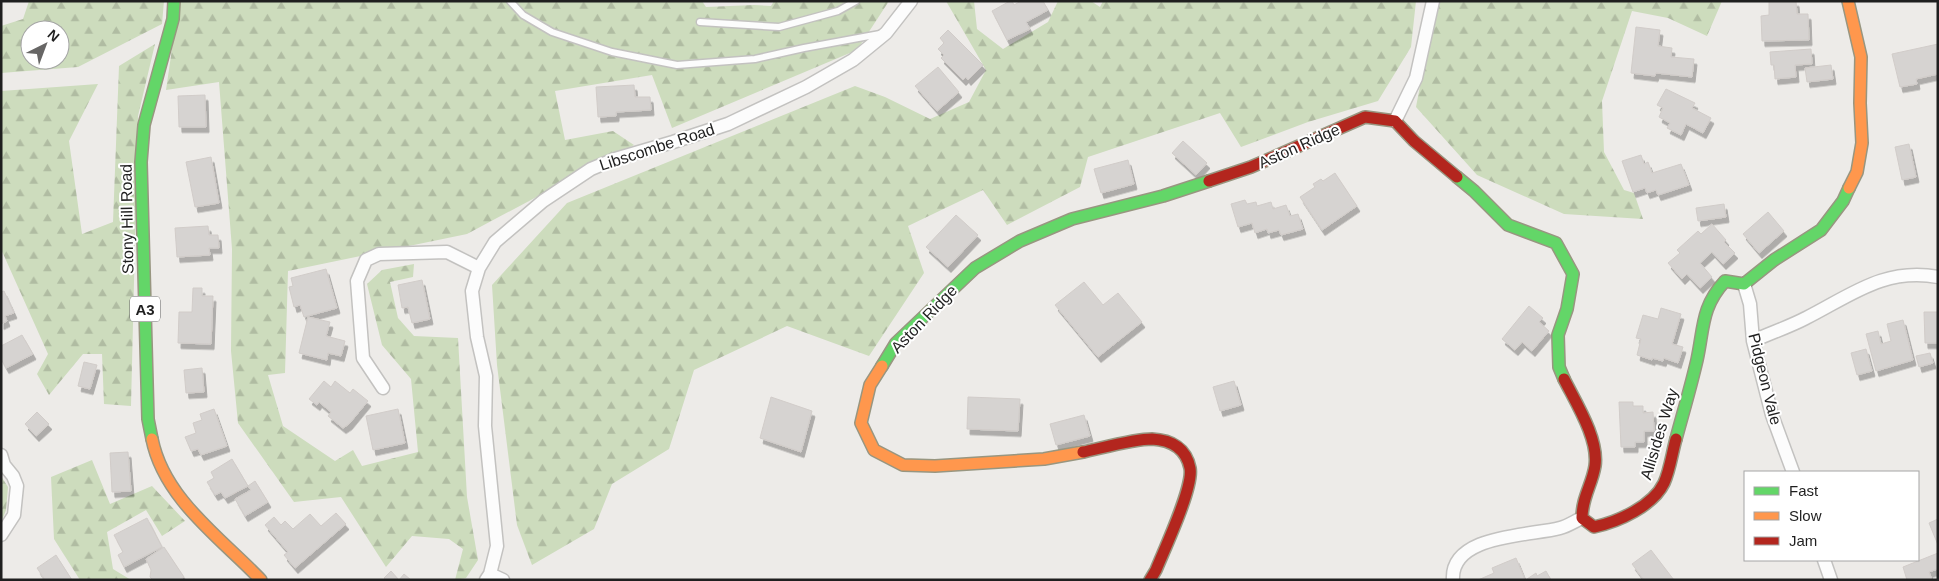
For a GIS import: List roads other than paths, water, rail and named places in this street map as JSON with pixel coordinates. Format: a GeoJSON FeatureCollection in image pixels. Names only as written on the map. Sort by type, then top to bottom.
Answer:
{"type":"FeatureCollection","features":[{"type":"Feature","properties":{"kind":"street","name":"Stony Hill Road"},"geometry":{"type":"LineString","coordinates":[[174,1],[173,19],[144,125],[141,162],[148,419],[153,449],[165,475],[186,505],[261,580]]}},
{"type":"Feature","properties":{"kind":"street","name":"Libscombe Road"},"geometry":{"type":"LineString","coordinates":[[488,577],[497,546],[484,426],[486,376],[477,336],[472,291],[479,268],[496,242],[543,201],[591,169],[615,159],[728,124],[806,87],[853,60],[886,33],[911,1]]}},
{"type":"Feature","properties":{"kind":"street"},"geometry":{"type":"LineString","coordinates":[[1433,1],[1416,78],[1395,121],[1414,141],[1474,190],[1508,225],[1556,243],[1573,274],[1568,309],[1558,335],[1559,367],[1592,438],[1595,465],[1582,504],[1582,518],[1561,528],[1493,539],[1472,548],[1458,560],[1453,580]]}},
{"type":"Feature","properties":{"kind":"street"},"geometry":{"type":"LineString","coordinates":[[1744,284],[1774,260],[1821,230],[1843,200],[1857,172],[1862,143],[1860,103],[1861,57],[1848,1]]}},
{"type":"Feature","properties":{"kind":"street","name":"Aston Ridge"},"geometry":{"type":"LineString","coordinates":[[1153,577],[1186,497],[1191,470],[1184,451],[1169,441],[1150,439],[1044,459],[935,466],[904,465],[874,450],[861,423],[870,385],[896,343],[930,310],[975,268],[1020,241],[1072,219],[1163,196],[1250,167],[1365,117],[1395,121]]}},
{"type":"Feature","properties":{"kind":"street"},"geometry":{"type":"LineString","coordinates":[[383,388],[363,358],[357,281],[366,260],[379,254],[447,252],[479,268]]}},
{"type":"Feature","properties":{"kind":"street"},"geometry":{"type":"LineString","coordinates":[[1753,341],[1806,318],[1875,281],[1896,276],[1927,275],[1938,277]]}},
{"type":"Feature","properties":{"kind":"street","name":"Allisides Way"},"geometry":{"type":"LineString","coordinates":[[1582,518],[1594,527],[1608,524],[1652,501],[1664,483],[1697,360],[1705,313],[1714,293],[1725,281],[1744,284]]}},
{"type":"Feature","properties":{"kind":"street","name":"Pidgeon Vale"},"geometry":{"type":"LineString","coordinates":[[1744,284],[1750,304],[1753,341],[1772,415],[1792,471]]}},
{"type":"Feature","properties":{"kind":"street"},"geometry":{"type":"LineString","coordinates":[[1,455],[4,465],[13,476],[17,486],[14,515],[1,536]]}},
{"type":"Feature","properties":{"kind":"street"},"geometry":{"type":"LineString","coordinates":[[1824,561],[1831,580]]}},
{"type":"Feature","properties":{"kind":"street"},"geometry":{"type":"LineString","coordinates":[[488,577],[503,580]]}},
{"type":"Feature","properties":{"kind":"lane"},"geometry":{"type":"LineString","coordinates":[[511,1],[523,15],[552,32],[612,52],[676,65],[755,59],[886,33]]}},
{"type":"Feature","properties":{"kind":"lane"},"geometry":{"type":"LineString","coordinates":[[700,22],[779,27],[838,11],[856,1]]}}]}
